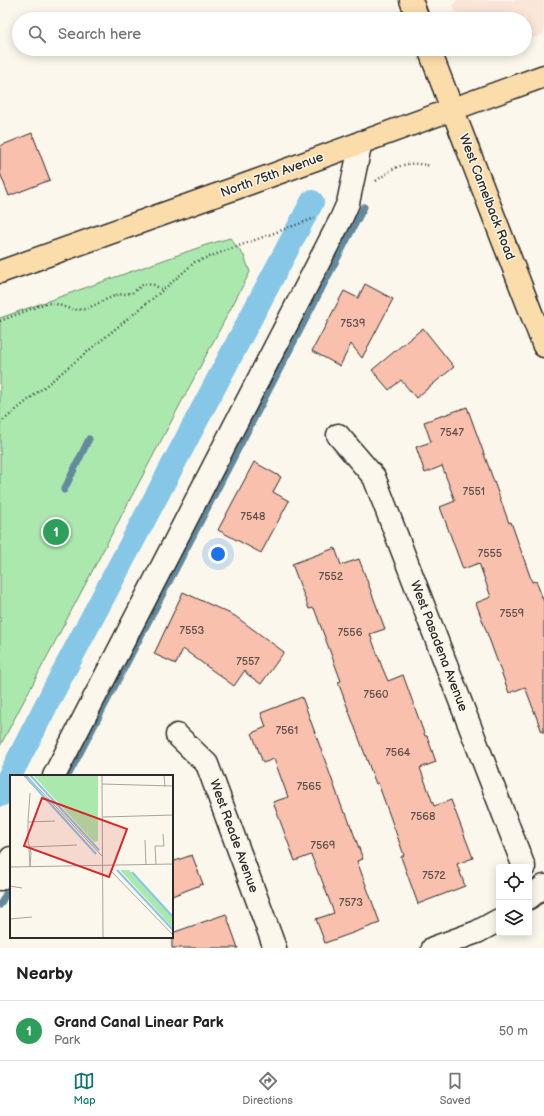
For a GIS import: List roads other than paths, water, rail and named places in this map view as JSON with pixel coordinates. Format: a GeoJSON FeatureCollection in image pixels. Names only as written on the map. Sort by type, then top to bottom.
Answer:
{"type":"FeatureCollection","features":[{"type":"Feature","properties":{"kind":"main road"},"geometry":{"type":"LineString","coordinates":[[411,0],[415,12]]}},
{"type":"Feature","properties":{"kind":"main road","name":"West Camelback Road"},"geometry":{"type":"LineString","coordinates":[[432,56],[544,346]]}},
{"type":"Feature","properties":{"kind":"main road","name":"North 75th Avenue"},"geometry":{"type":"LineString","coordinates":[[0,272],[254,182],[544,76]]}},
{"type":"Feature","properties":{"kind":"street"},"geometry":{"type":"LineString","coordinates":[[55,775],[340,221],[348,203],[361,142]]}},
{"type":"Feature","properties":{"kind":"street","name":"West Pasadena Avenue"},"geometry":{"type":"LineString","coordinates":[[338,435],[374,477],[523,864]]}},
{"type":"Feature","properties":{"kind":"street","name":"West Reade Avenue"},"geometry":{"type":"LineString","coordinates":[[177,734],[207,764],[275,948]]}},
{"type":"Feature","properties":{"kind":"street"},"geometry":{"type":"LineString","coordinates":[[0,879],[10,860]]}},
{"type":"Feature","properties":{"kind":"street"},"geometry":{"type":"LineString","coordinates":[[433,948],[477,932],[496,922]]}},
{"type":"Feature","properties":{"kind":"waterway"},"geometry":{"type":"LineString","coordinates":[[10,775],[312,202]]}},
{"type":"Feature","properties":{"kind":"waterway"},"geometry":{"type":"LineString","coordinates":[[69,775],[364,207]]}},
{"type":"Feature","properties":{"kind":"waterway"},"geometry":{"type":"LineString","coordinates":[[64,490],[89,439]]}},
{"type":"Feature","properties":{"kind":"waterway"},"geometry":{"type":"LineString","coordinates":[[0,795],[10,776]]}},
{"type":"Feature","properties":{"kind":"waterway"},"geometry":{"type":"LineString","coordinates":[[0,905],[10,886]]}},
{"type":"Feature","properties":{"kind":"place","name":"Grand Canal Linear Park"},"geometry":{"type":"Point","coordinates":[56,532]}}]}
